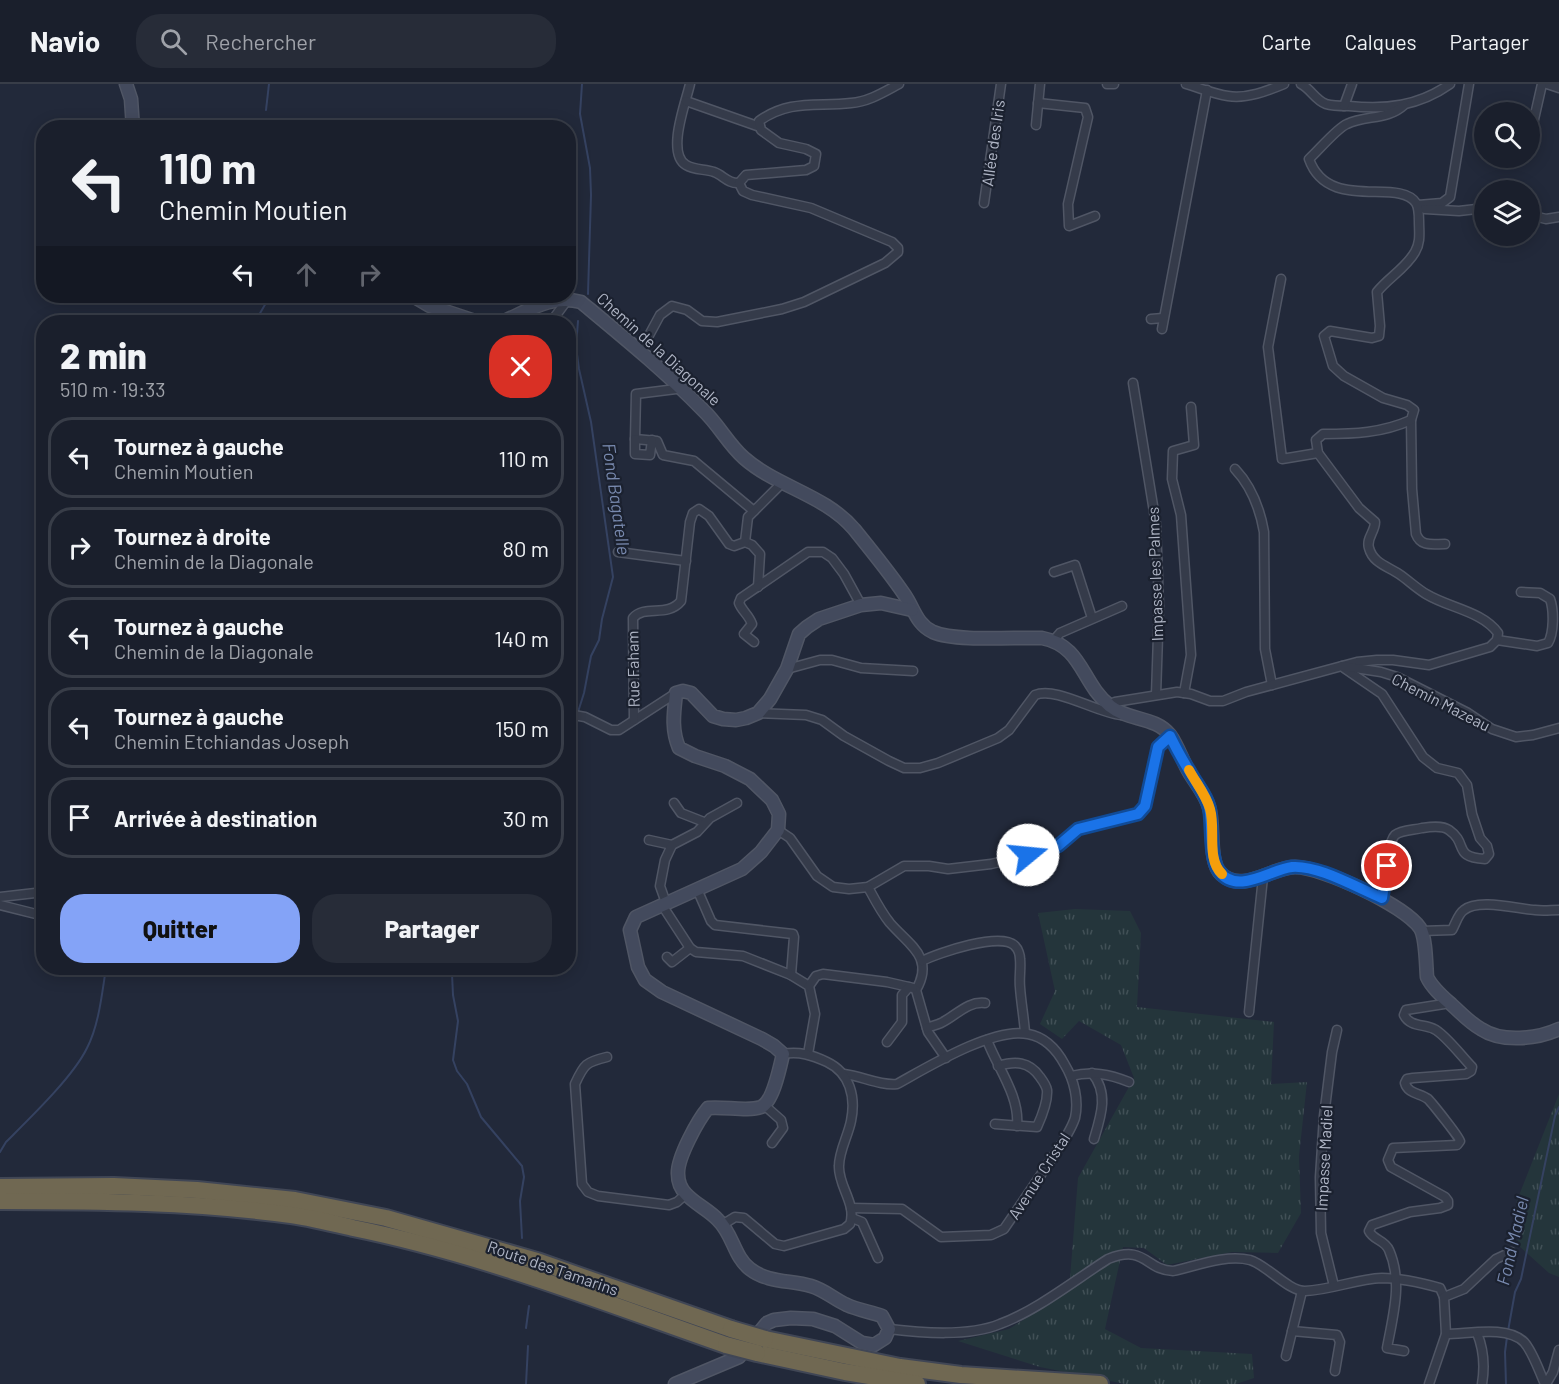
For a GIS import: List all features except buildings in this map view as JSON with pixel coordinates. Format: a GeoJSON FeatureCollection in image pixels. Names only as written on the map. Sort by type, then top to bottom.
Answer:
{"type":"FeatureCollection","features":[{"type":"Feature","properties":{"kind":"highway","name":"Route des Tamarins"},"geometry":{"type":"LineString","coordinates":[[0,1187],[27,1194],[193,1205],[292,1215],[388,1235],[480,1259],[729,1337],[900,1367],[961,1375],[1100,1384]]}},
{"type":"Feature","properties":{"kind":"highway","name":"Route des Tamarins"},"geometry":{"type":"LineString","coordinates":[[0,1201],[27,1194]]}},
{"type":"Feature","properties":{"kind":"highway","name":"Route des Tamarins"},"geometry":{"type":"LineString","coordinates":[[760,1342],[845,1372],[917,1384]]}},
{"type":"Feature","properties":{"kind":"street"},"geometry":{"type":"LineString","coordinates":[[126,84],[131,99],[132,120]]}},
{"type":"Feature","properties":{"kind":"street"},"geometry":{"type":"LineString","coordinates":[[690,84],[678,138],[681,161],[688,166],[712,171],[732,184],[739,183],[746,175],[806,170],[814,166],[816,154],[806,149],[779,143],[761,130],[759,121],[801,104],[852,103],[869,99],[899,84]]}},
{"type":"Feature","properties":{"kind":"street","name":"Allée des Iris"},"geometry":{"type":"LineString","coordinates":[[984,203],[1000,84]]}},
{"type":"Feature","properties":{"kind":"street"},"geometry":{"type":"LineString","coordinates":[[1036,125],[1040,84]]}},
{"type":"Feature","properties":{"kind":"street"},"geometry":{"type":"LineString","coordinates":[[1107,84],[1114,84]]}},
{"type":"Feature","properties":{"kind":"street"},"geometry":{"type":"LineString","coordinates":[[1186,84],[1228,96],[1264,92],[1284,84]]}},
{"type":"Feature","properties":{"kind":"street"},"geometry":{"type":"LineString","coordinates":[[1301,84],[1308,87],[1315,97],[1326,104],[1384,109],[1404,105],[1435,94],[1450,84]]}},
{"type":"Feature","properties":{"kind":"street"},"geometry":{"type":"LineString","coordinates":[[1344,106],[1352,84]]}},
{"type":"Feature","properties":{"kind":"street"},"geometry":{"type":"LineString","coordinates":[[1418,207],[1442,203],[1450,197],[1469,84]]}},
{"type":"Feature","properties":{"kind":"street"},"geometry":{"type":"LineString","coordinates":[[1538,102],[1542,84]]}},
{"type":"Feature","properties":{"kind":"street"},"geometry":{"type":"LineString","coordinates":[[1547,84],[1559,88]]}},
{"type":"Feature","properties":{"kind":"street"},"geometry":{"type":"LineString","coordinates":[[1162,329],[1207,90]]}},
{"type":"Feature","properties":{"kind":"street"},"geometry":{"type":"LineString","coordinates":[[686,101],[760,127]]}},
{"type":"Feature","properties":{"kind":"street"},"geometry":{"type":"LineString","coordinates":[[1038,103],[1085,108],[1087,111],[1088,117],[1077,172],[1068,204],[1069,226],[1095,216]]}},
{"type":"Feature","properties":{"kind":"street"},"geometry":{"type":"LineString","coordinates":[[1404,105],[1391,114],[1345,124],[1308,159],[1311,167],[1331,187],[1402,194],[1412,198],[1418,207],[1420,241],[1416,252],[1377,292],[1379,336],[1372,338],[1330,331],[1324,336],[1333,366],[1344,376],[1383,398],[1407,405],[1414,410],[1411,420],[1412,489],[1416,534],[1422,543],[1445,544]]}},
{"type":"Feature","properties":{"kind":"street"},"geometry":{"type":"LineString","coordinates":[[640,352],[660,315],[672,306],[687,310],[702,321],[717,322],[782,309],[804,302],[885,263],[898,252],[898,248],[886,239],[811,208],[752,195],[739,183]]}},
{"type":"Feature","properties":{"kind":"street"},"geometry":{"type":"LineString","coordinates":[[1418,207],[1459,211],[1474,209]]}},
{"type":"Feature","properties":{"kind":"street"},"geometry":{"type":"LineString","coordinates":[[1540,218],[1559,217]]}},
{"type":"Feature","properties":{"kind":"street"},"geometry":{"type":"LineString","coordinates":[[1281,279],[1268,347],[1282,459],[1318,453]]}},
{"type":"Feature","properties":{"kind":"street","name":"Chemin de la Diagonale"},"geometry":{"type":"LineString","coordinates":[[576,300],[581,302],[680,387],[712,418],[744,458],[758,469],[826,506],[852,527],[905,595],[919,622],[926,628],[947,636],[1054,640]]}},
{"type":"Feature","properties":{"kind":"street"},"geometry":{"type":"LineString","coordinates":[[425,303],[457,315]]}},
{"type":"Feature","properties":{"kind":"street"},"geometry":{"type":"LineString","coordinates":[[516,315],[543,303]]}},
{"type":"Feature","properties":{"kind":"street"},"geometry":{"type":"LineString","coordinates":[[1151,319],[1163,318]]}},
{"type":"Feature","properties":{"kind":"street","name":"Impasse les Palmes"},"geometry":{"type":"LineString","coordinates":[[1133,383],[1156,524],[1160,606],[1156,694]]}},
{"type":"Feature","properties":{"kind":"street"},"geometry":{"type":"LineString","coordinates":[[652,440],[650,455],[635,454],[636,394],[680,387]]}},
{"type":"Feature","properties":{"kind":"street"},"geometry":{"type":"LineString","coordinates":[[1185,693],[1191,655],[1181,515],[1172,479],[1173,451],[1194,445],[1191,407]]}},
{"type":"Feature","properties":{"kind":"street"},"geometry":{"type":"LineString","coordinates":[[1342,666],[1357,662],[1393,660],[1429,666],[1490,647],[1497,640],[1498,633],[1493,625],[1425,593],[1372,558],[1367,545],[1375,522],[1359,508],[1318,453],[1316,440],[1323,434],[1358,435],[1411,420]]}},
{"type":"Feature","properties":{"kind":"street"},"geometry":{"type":"LineString","coordinates":[[635,439],[657,441],[663,455],[694,461],[754,511]]}},
{"type":"Feature","properties":{"kind":"street"},"geometry":{"type":"LineString","coordinates":[[1235,469],[1245,479],[1260,514],[1264,532],[1265,649],[1272,685]]}},
{"type":"Feature","properties":{"kind":"street"},"geometry":{"type":"LineString","coordinates":[[759,587],[760,554],[752,545],[745,542],[748,517],[783,482]]}},
{"type":"Feature","properties":{"kind":"street","name":"Rue Faham"},"geometry":{"type":"LineString","coordinates":[[634,720],[633,618],[636,614],[666,611],[676,607],[683,594],[690,522],[693,513],[699,509],[710,516],[729,544],[734,546],[745,542]]}},
{"type":"Feature","properties":{"kind":"street"},"geometry":{"type":"LineString","coordinates":[[618,552],[686,561]]}},
{"type":"Feature","properties":{"kind":"street"},"geometry":{"type":"LineString","coordinates":[[754,642],[744,634],[752,624],[739,603],[741,598],[808,552],[823,552],[832,558],[844,574],[861,605]]}},
{"type":"Feature","properties":{"kind":"street"},"geometry":{"type":"LineString","coordinates":[[1054,572],[1074,565],[1092,618]]}},
{"type":"Feature","properties":{"kind":"street"},"geometry":{"type":"LineString","coordinates":[[1497,640],[1538,646],[1548,643],[1551,638],[1552,605],[1550,599],[1540,593],[1521,592]]}},
{"type":"Feature","properties":{"kind":"street"},"geometry":{"type":"LineString","coordinates":[[758,713],[770,699],[787,669],[800,634],[807,627],[819,619],[861,605],[881,603],[912,610]]}},
{"type":"Feature","properties":{"kind":"street"},"geometry":{"type":"LineString","coordinates":[[1122,606],[1060,633],[1054,640],[1061,643],[1073,656],[1094,690],[1108,705],[1160,725],[1170,736],[1210,809],[1215,863],[1220,873],[1229,879],[1241,881],[1263,877],[1283,868],[1310,869],[1382,898],[1403,912],[1421,931],[1427,977],[1430,983],[1474,1024],[1490,1034],[1530,1037],[1548,1034],[1559,1029]]}},
{"type":"Feature","properties":{"kind":"street"},"geometry":{"type":"LineString","coordinates":[[787,669],[820,660],[832,660],[861,668],[913,671]]}},
{"type":"Feature","properties":{"kind":"street"},"geometry":{"type":"LineString","coordinates":[[1342,666],[1382,694],[1423,757],[1437,768],[1458,773],[1467,785],[1480,838],[1487,846],[1489,854],[1485,859],[1470,858],[1464,854],[1459,840],[1448,829],[1430,827],[1396,834],[1390,849],[1382,898]]}},
{"type":"Feature","properties":{"kind":"street","name":"Chemin Mazeau"},"geometry":{"type":"LineString","coordinates":[[1108,705],[1156,694],[1185,693],[1223,701],[1342,666],[1397,677],[1468,713],[1492,729],[1516,737],[1559,728]]}},
{"type":"Feature","properties":{"kind":"street"},"geometry":{"type":"LineString","coordinates":[[576,715],[585,717],[611,730],[619,730],[676,693],[683,691],[691,693],[713,716],[723,719],[736,720],[758,713],[806,715],[822,720],[844,736],[889,761],[904,768],[920,768],[998,738],[1010,730],[1031,699],[1040,693],[1068,697],[1108,714],[1130,715]]}},
{"type":"Feature","properties":{"kind":"street"},"geometry":{"type":"LineString","coordinates":[[676,693],[674,736],[679,748],[725,766],[750,779],[772,800],[779,813],[778,830],[752,861],[742,869],[636,917],[630,930],[638,967],[645,980],[662,992],[762,1039],[783,1054],[808,1054],[831,1064],[844,1074],[862,1076],[886,1085],[897,1084],[946,1058],[987,1040],[1025,1033],[1020,988],[1020,958],[1017,947],[1009,942],[989,942],[938,953],[922,961]]}},
{"type":"Feature","properties":{"kind":"street"},"geometry":{"type":"LineString","coordinates":[[778,830],[790,838],[818,876],[833,887],[849,889],[868,887],[904,866],[948,869],[991,864],[1047,851],[1058,846],[1078,829],[1138,814],[1145,806],[1158,747],[1170,736]]}},
{"type":"Feature","properties":{"kind":"street"},"geometry":{"type":"LineString","coordinates":[[674,803],[681,813],[704,822]]}},
{"type":"Feature","properties":{"kind":"street"},"geometry":{"type":"LineString","coordinates":[[737,803],[704,822],[698,832],[672,845],[665,860],[660,886],[664,904],[690,948],[701,953],[736,954],[790,975],[809,986]]}},
{"type":"Feature","properties":{"kind":"street"},"geometry":{"type":"LineString","coordinates":[[649,840],[672,845]]}},
{"type":"Feature","properties":{"kind":"street"},"geometry":{"type":"LineString","coordinates":[[1249,1012],[1263,877]]}},
{"type":"Feature","properties":{"kind":"street"},"geometry":{"type":"LineString","coordinates":[[868,887],[882,914],[917,950],[922,961],[920,982],[900,999],[902,1022],[887,1042]]}},
{"type":"Feature","properties":{"kind":"street"},"geometry":{"type":"LineString","coordinates":[[697,889],[715,925],[793,934],[790,975]]}},
{"type":"Feature","properties":{"kind":"street"},"geometry":{"type":"LineString","coordinates":[[0,897],[36,893]]}},
{"type":"Feature","properties":{"kind":"street"},"geometry":{"type":"LineString","coordinates":[[0,904],[36,914]]}},
{"type":"Feature","properties":{"kind":"street"},"geometry":{"type":"LineString","coordinates":[[1421,931],[1452,930],[1459,915],[1465,909],[1482,904],[1559,910]]}},
{"type":"Feature","properties":{"kind":"street"},"geometry":{"type":"LineString","coordinates":[[667,957],[672,962],[690,948]]}},
{"type":"Feature","properties":{"kind":"street"},"geometry":{"type":"LineString","coordinates":[[808,1054],[815,1014],[809,986],[816,976],[823,974],[887,982],[913,988]]}},
{"type":"Feature","properties":{"kind":"street"},"geometry":{"type":"LineString","coordinates":[[913,988],[927,1028],[946,1058]]}},
{"type":"Feature","properties":{"kind":"street"},"geometry":{"type":"LineString","coordinates":[[1404,1351],[1387,1348],[1397,1293],[1396,1279],[1389,1250],[1385,1244],[1370,1234],[1370,1227],[1410,1212],[1448,1205],[1445,1197],[1392,1167],[1388,1161],[1389,1154],[1394,1148],[1456,1145],[1460,1141],[1459,1136],[1427,1099],[1411,1091],[1405,1083],[1407,1079],[1466,1074],[1471,1071],[1472,1067],[1435,1029],[1417,1025],[1407,1020],[1404,1015],[1406,1010],[1444,1004],[1447,1001]]}},
{"type":"Feature","properties":{"kind":"street"},"geometry":{"type":"LineString","coordinates":[[927,1028],[942,1023],[967,1006],[980,1002],[985,1003]]}},
{"type":"Feature","properties":{"kind":"street","name":"Impasse Madiel"},"geometry":{"type":"LineString","coordinates":[[1334,1286],[1321,1233],[1320,1177],[1324,1116],[1337,1030]]}},
{"type":"Feature","properties":{"kind":"street","name":"Avenue Cristal"},"geometry":{"type":"LineString","coordinates":[[851,1208],[902,1209],[941,1237],[991,1235],[1004,1229],[1067,1135],[1075,1117],[1076,1105],[1071,1076],[1053,1046],[1025,1033]]}},
{"type":"Feature","properties":{"kind":"street"},"geometry":{"type":"LineString","coordinates":[[987,1040],[1012,1094],[1017,1125]]}},
{"type":"Feature","properties":{"kind":"street"},"geometry":{"type":"LineString","coordinates":[[783,1054],[776,1080],[764,1105],[753,1108],[719,1106],[708,1108],[702,1115],[680,1159],[677,1173],[680,1185],[686,1194],[722,1225],[750,1269],[763,1277],[810,1286],[824,1291],[848,1306],[882,1316],[889,1329]]}},
{"type":"Feature","properties":{"kind":"street"},"geometry":{"type":"LineString","coordinates":[[607,1057],[588,1062],[581,1070],[575,1084],[582,1184],[588,1192],[598,1196],[669,1205],[677,1202],[686,1194]]}},
{"type":"Feature","properties":{"kind":"street"},"geometry":{"type":"LineString","coordinates":[[995,1124],[1037,1127],[1046,1101],[1047,1090],[1037,1073],[1029,1065],[1015,1062],[998,1066]]}},
{"type":"Feature","properties":{"kind":"street"},"geometry":{"type":"LineString","coordinates":[[1071,1076],[1085,1072],[1115,1076],[1129,1082]]}},
{"type":"Feature","properties":{"kind":"street"},"geometry":{"type":"LineString","coordinates":[[1092,1073],[1099,1081],[1102,1095],[1101,1115],[1094,1139]]}},
{"type":"Feature","properties":{"kind":"street"},"geometry":{"type":"LineString","coordinates":[[722,1225],[735,1217],[744,1218],[775,1244],[784,1246],[844,1229],[850,1224],[851,1208],[839,1177],[838,1164],[851,1121],[850,1090],[844,1074]]}},
{"type":"Feature","properties":{"kind":"street"},"geometry":{"type":"LineString","coordinates":[[764,1105],[781,1120],[783,1128],[772,1143]]}},
{"type":"Feature","properties":{"kind":"street"},"geometry":{"type":"LineString","coordinates":[[852,1218],[862,1222],[878,1258]]}},
{"type":"Feature","properties":{"kind":"street"},"geometry":{"type":"LineString","coordinates":[[1444,1297],[1464,1290],[1496,1258],[1511,1251]]}},
{"type":"Feature","properties":{"kind":"street"},"geometry":{"type":"LineString","coordinates":[[889,1329],[950,1332],[982,1330],[1000,1325],[1024,1313],[1108,1259],[1121,1254],[1145,1258],[1165,1271],[1235,1258],[1261,1264],[1302,1291],[1380,1278],[1440,1288],[1444,1297],[1446,1335],[1429,1384]]}},
{"type":"Feature","properties":{"kind":"street"},"geometry":{"type":"LineString","coordinates":[[1286,1356],[1302,1291]]}},
{"type":"Feature","properties":{"kind":"street"},"geometry":{"type":"LineString","coordinates":[[675,1384],[739,1357],[760,1342],[767,1323],[774,1320],[813,1319],[835,1326],[862,1343],[874,1346],[885,1338],[889,1329]]}},
{"type":"Feature","properties":{"kind":"street"},"geometry":{"type":"LineString","coordinates":[[1292,1331],[1337,1335],[1340,1342],[1335,1371]]}},
{"type":"Feature","properties":{"kind":"street"},"geometry":{"type":"LineString","coordinates":[[1446,1335],[1498,1331],[1514,1336],[1524,1342],[1546,1384]]}},
{"type":"Feature","properties":{"kind":"street"},"geometry":{"type":"LineString","coordinates":[[1477,1333],[1485,1366],[1482,1384]]}},
{"type":"Feature","properties":{"kind":"street"},"geometry":{"type":"LineString","coordinates":[[1546,1384],[1553,1372],[1559,1350]]}},
{"type":"Feature","properties":{"kind":"green space"},"geometry":{"type":"Polygon","coordinates":[[[1075,909],[1130,911],[1141,933],[1137,1007],[1274,1022],[1271,1084],[1307,1082],[1299,1156],[1301,1213],[1278,1253],[1232,1252],[1167,1265],[1144,1248],[1123,1247],[1105,1329],[1141,1348],[1252,1354],[1254,1378],[1236,1384],[1125,1384],[1040,1367],[958,1341],[1009,1329],[1069,1291],[1078,1178],[1134,1078],[1121,1045],[1079,1021],[1062,1039],[1040,1024],[1055,991],[1038,913],[1075,909]]]}},
{"type":"Feature","properties":{"kind":"green space"},"geometry":{"type":"Polygon","coordinates":[[[1559,1094],[1559,1277],[1549,1273],[1518,1245],[1516,1203],[1559,1094]]]}},
{"type":"Feature","properties":{"kind":"waterway"},"geometry":{"type":"LineString","coordinates":[[266,110],[269,84]]}},
{"type":"Feature","properties":{"kind":"waterway","name":"Fond Bagatelle"},"geometry":{"type":"LineString","coordinates":[[582,84],[580,114],[590,168],[591,195],[588,294]]}},
{"type":"Feature","properties":{"kind":"waterway"},"geometry":{"type":"LineString","coordinates":[[259,315],[266,303]]}},
{"type":"Feature","properties":{"kind":"waterway","name":"Fond Bagatelle"},"geometry":{"type":"LineString","coordinates":[[578,321],[576,347],[579,369],[591,422],[613,577],[599,640],[591,656],[578,712]]}},
{"type":"Feature","properties":{"kind":"waterway"},"geometry":{"type":"LineString","coordinates":[[0,1152],[6,1142],[72,1072],[87,1048],[100,1009],[105,975]]}},
{"type":"Feature","properties":{"kind":"waterway","name":"Fond Bagatelle"},"geometry":{"type":"LineString","coordinates":[[452,975],[458,1021],[453,1060],[457,1071],[467,1084],[481,1117],[522,1166],[524,1177],[520,1201],[522,1238]]}},
{"type":"Feature","properties":{"kind":"waterway","name":"Fond Madiel"},"geometry":{"type":"LineString","coordinates":[[1508,1331],[1555,1116],[1559,1107]]}},
{"type":"Feature","properties":{"kind":"waterway","name":"Fond Bagatelle"},"geometry":{"type":"LineString","coordinates":[[526,1328],[529,1306]]}},
{"type":"Feature","properties":{"kind":"waterway","name":"Fond Madiel"},"geometry":{"type":"LineString","coordinates":[[1506,1384],[1507,1337]]}},
{"type":"Feature","properties":{"kind":"waterway","name":"Fond Bagatelle"},"geometry":{"type":"LineString","coordinates":[[526,1384],[528,1346]]}},
{"type":"Feature","properties":{"kind":"slow traffic"},"geometry":{"type":"LineString","coordinates":[[1189,770],[1210,809],[1215,863],[1222,874]]}},
{"type":"Feature","properties":{"kind":"route"},"geometry":{"type":"LineString","coordinates":[[1028,855],[1058,846],[1078,829],[1138,814],[1145,806],[1158,747],[1170,736],[1210,809],[1215,863],[1220,873],[1229,879],[1253,880],[1283,868],[1295,867],[1326,874],[1382,898],[1387,866]]}}]}
